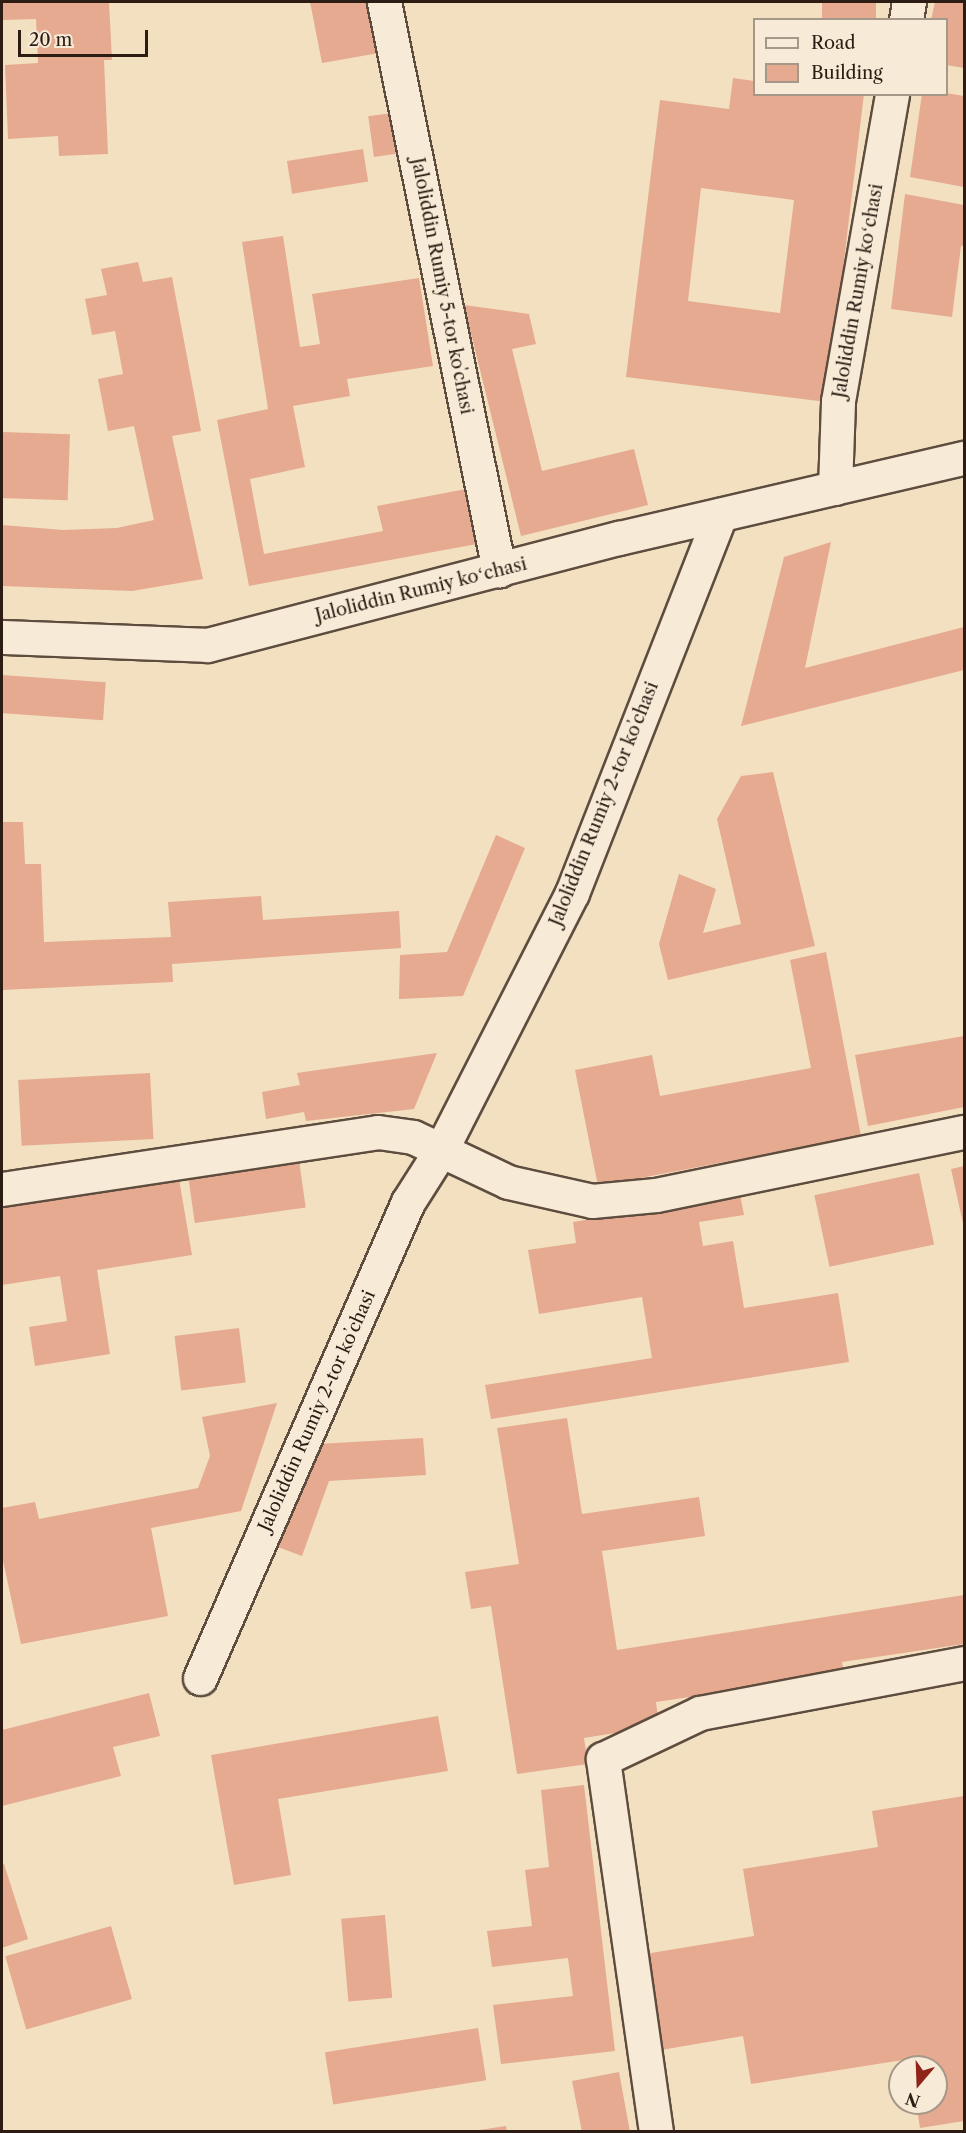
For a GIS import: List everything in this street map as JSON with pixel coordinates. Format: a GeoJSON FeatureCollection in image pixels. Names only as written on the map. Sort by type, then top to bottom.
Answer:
{"type":"FeatureCollection","features":[{"type":"Feature","properties":{"kind":"street","name":"Jaloliddin Rumiy 5-tor koʼchasi"},"geometry":{"type":"LineString","coordinates":[[384,2],[499,570]]}},
{"type":"Feature","properties":{"kind":"street"},"geometry":{"type":"LineString","coordinates":[[906,18],[909,2]]}},
{"type":"Feature","properties":{"kind":"street","name":"Jaloliddin Rumiy koʻchasi"},"geometry":{"type":"LineString","coordinates":[[835,488],[838,401],[892,96]]}},
{"type":"Feature","properties":{"kind":"street","name":"Jaloliddin Rumiy koʻchasi"},"geometry":{"type":"LineString","coordinates":[[2,638],[207,645],[720,515],[964,458]]}},
{"type":"Feature","properties":{"kind":"street","name":"Jaloliddin Rumiy 2-tor koʼchasi"},"geometry":{"type":"LineString","coordinates":[[200,1678],[408,1202],[441,1150],[572,893],[720,515]]}},
{"type":"Feature","properties":{"kind":"street"},"geometry":{"type":"LineString","coordinates":[[2,1189],[378,1132],[413,1137],[508,1182],[592,1201],[656,1195],[964,1132]]}},
{"type":"Feature","properties":{"kind":"street"},"geometry":{"type":"LineString","coordinates":[[656,2132],[603,1760],[700,1713],[964,1663]]}},
{"type":"Feature","properties":{"kind":"building"},"geometry":{"type":"Polygon","coordinates":[[[2,2],[109,2],[112,60],[104,60],[108,154],[59,156],[58,136],[8,139],[5,65],[38,63],[36,19],[2,20],[2,2]]]}},
{"type":"Feature","properties":{"kind":"building"},"geometry":{"type":"Polygon","coordinates":[[[310,2],[369,2],[379,53],[322,63],[310,2]]]}},
{"type":"Feature","properties":{"kind":"building"},"geometry":{"type":"Polygon","coordinates":[[[822,2],[876,2],[876,18],[822,18],[822,2]]]}},
{"type":"Feature","properties":{"kind":"building"},"geometry":{"type":"Polygon","coordinates":[[[935,2],[964,2],[964,68],[948,65],[948,18],[931,18],[935,2]]]}},
{"type":"Feature","properties":{"kind":"building"},"geometry":{"type":"Polygon","coordinates":[[[733,78],[753,81],[753,96],[864,96],[827,402],[626,377],[660,100],[729,109],[733,78]],[[701,188],[688,301],[780,313],[794,200],[701,188]]]}},
{"type":"Feature","properties":{"kind":"building"},"geometry":{"type":"Polygon","coordinates":[[[948,93],[964,96],[964,187],[910,177],[922,96],[948,96],[948,93]]]}},
{"type":"Feature","properties":{"kind":"building"},"geometry":{"type":"Polygon","coordinates":[[[392,113],[398,154],[374,157],[368,116],[392,113]]]}},
{"type":"Feature","properties":{"kind":"building"},"geometry":{"type":"Polygon","coordinates":[[[363,149],[368,182],[292,194],[287,161],[363,149]]]}},
{"type":"Feature","properties":{"kind":"building"},"geometry":{"type":"Polygon","coordinates":[[[905,194],[964,205],[964,246],[961,246],[952,317],[891,309],[905,194]]]}},
{"type":"Feature","properties":{"kind":"building"},"geometry":{"type":"Polygon","coordinates":[[[283,236],[300,347],[320,344],[312,294],[419,278],[433,366],[347,379],[350,396],[293,406],[305,467],[250,479],[264,554],[383,531],[377,506],[466,489],[477,544],[249,586],[217,420],[268,409],[242,242],[283,236]]]}},
{"type":"Feature","properties":{"kind":"building"},"geometry":{"type":"Polygon","coordinates":[[[138,262],[143,282],[172,277],[201,431],[172,436],[203,579],[132,591],[2,586],[2,525],[63,530],[117,528],[154,520],[134,426],[108,431],[98,379],[123,374],[115,331],[92,335],[85,299],[107,295],[101,269],[138,262]]]}},
{"type":"Feature","properties":{"kind":"building"},"geometry":{"type":"Polygon","coordinates":[[[464,305],[529,314],[536,344],[512,349],[542,471],[634,449],[648,505],[521,536],[464,305]]]}},
{"type":"Feature","properties":{"kind":"building"},"geometry":{"type":"Polygon","coordinates":[[[2,432],[70,434],[68,500],[2,498],[2,432]]]}},
{"type":"Feature","properties":{"kind":"building"},"geometry":{"type":"Polygon","coordinates":[[[831,542],[805,668],[964,627],[964,670],[741,726],[784,557],[831,542]]]}},
{"type":"Feature","properties":{"kind":"building"},"geometry":{"type":"Polygon","coordinates":[[[2,675],[106,682],[103,720],[2,713],[2,675]]]}},
{"type":"Feature","properties":{"kind":"building"},"geometry":{"type":"Polygon","coordinates":[[[773,772],[815,946],[668,980],[659,944],[679,874],[716,889],[703,933],[741,924],[717,819],[741,776],[773,772]]]}},
{"type":"Feature","properties":{"kind":"building"},"geometry":{"type":"Polygon","coordinates":[[[2,822],[23,822],[25,864],[41,864],[44,942],[171,937],[168,902],[261,896],[263,920],[399,911],[401,948],[172,964],[173,982],[2,990],[2,822]]]}},
{"type":"Feature","properties":{"kind":"building"},"geometry":{"type":"Polygon","coordinates":[[[496,835],[525,848],[463,996],[399,999],[400,955],[447,952],[496,835]]]}},
{"type":"Feature","properties":{"kind":"building"},"geometry":{"type":"Polygon","coordinates":[[[826,952],[861,1136],[598,1186],[575,1070],[652,1055],[660,1096],[811,1068],[790,960],[826,952]]]}},
{"type":"Feature","properties":{"kind":"building"},"geometry":{"type":"Polygon","coordinates":[[[964,1036],[964,1107],[868,1126],[855,1055],[964,1036]]]}},
{"type":"Feature","properties":{"kind":"building"},"geometry":{"type":"Polygon","coordinates":[[[437,1053],[414,1109],[306,1121],[304,1112],[266,1119],[262,1092],[300,1085],[297,1073],[437,1053]]]}},
{"type":"Feature","properties":{"kind":"building"},"geometry":{"type":"Polygon","coordinates":[[[150,1073],[153,1139],[22,1146],[18,1080],[150,1073]]]}},
{"type":"Feature","properties":{"kind":"building"},"geometry":{"type":"Polygon","coordinates":[[[299,1160],[306,1208],[195,1223],[188,1176],[299,1160]]]}},
{"type":"Feature","properties":{"kind":"building"},"geometry":{"type":"Polygon","coordinates":[[[964,1166],[964,1228],[951,1169],[964,1166]]]}},
{"type":"Feature","properties":{"kind":"building"},"geometry":{"type":"Polygon","coordinates":[[[919,1173],[934,1244],[830,1267],[814,1195],[919,1173]]]}},
{"type":"Feature","properties":{"kind":"building"},"geometry":{"type":"Polygon","coordinates":[[[179,1179],[192,1255],[97,1270],[110,1354],[35,1366],[29,1327],[67,1321],[60,1276],[2,1285],[2,1208],[179,1179]]]}},
{"type":"Feature","properties":{"kind":"building"},"geometry":{"type":"Polygon","coordinates":[[[740,1195],[744,1215],[699,1222],[703,1246],[733,1241],[744,1308],[838,1293],[849,1362],[491,1419],[485,1385],[652,1358],[642,1297],[539,1314],[528,1250],[576,1243],[573,1222],[740,1195]]]}},
{"type":"Feature","properties":{"kind":"building"},"geometry":{"type":"Polygon","coordinates":[[[239,1328],[246,1383],[181,1391],[174,1336],[239,1328]]]}},
{"type":"Feature","properties":{"kind":"building"},"geometry":{"type":"Polygon","coordinates":[[[277,1403],[241,1511],[151,1528],[168,1616],[21,1644],[2,1556],[2,1508],[35,1502],[39,1519],[198,1488],[210,1456],[202,1417],[277,1403]]]}},
{"type":"Feature","properties":{"kind":"building"},"geometry":{"type":"Polygon","coordinates":[[[567,1418],[582,1514],[699,1497],[705,1536],[602,1551],[617,1650],[964,1595],[964,1644],[842,1662],[844,1674],[656,1702],[659,1726],[584,1738],[588,1764],[517,1774],[491,1606],[471,1609],[465,1572],[519,1564],[497,1428],[567,1418]]]}},
{"type":"Feature","properties":{"kind":"building"},"geometry":{"type":"Polygon","coordinates":[[[423,1438],[426,1475],[329,1481],[302,1556],[278,1547],[318,1444],[423,1438]]]}},
{"type":"Feature","properties":{"kind":"building"},"geometry":{"type":"Polygon","coordinates":[[[149,1693],[160,1736],[113,1747],[121,1776],[2,1806],[2,1730],[149,1693]]]}},
{"type":"Feature","properties":{"kind":"building"},"geometry":{"type":"Polygon","coordinates":[[[438,1716],[448,1771],[278,1799],[291,1875],[234,1885],[211,1755],[438,1716]]]}},
{"type":"Feature","properties":{"kind":"building"},"geometry":{"type":"Polygon","coordinates":[[[584,1785],[615,2051],[501,2064],[493,2005],[573,1996],[568,1958],[492,1967],[487,1931],[532,1926],[525,1870],[549,1867],[541,1790],[584,1785]]]}},
{"type":"Feature","properties":{"kind":"building"},"geometry":{"type":"Polygon","coordinates":[[[964,1796],[964,2121],[920,2128],[918,2115],[948,2115],[948,2055],[888,2055],[888,2062],[751,2084],[743,2036],[661,2050],[645,1954],[754,1936],[743,1869],[878,1847],[872,1811],[964,1796]]]}},
{"type":"Feature","properties":{"kind":"building"},"geometry":{"type":"Polygon","coordinates":[[[4,1864],[28,1939],[2,1948],[2,1865],[4,1864]]]}},
{"type":"Feature","properties":{"kind":"building"},"geometry":{"type":"Polygon","coordinates":[[[385,1915],[392,1998],[348,2002],[341,1919],[385,1915]]]}},
{"type":"Feature","properties":{"kind":"building"},"geometry":{"type":"Polygon","coordinates":[[[111,1926],[132,1999],[26,2029],[5,1956],[111,1926]]]}},
{"type":"Feature","properties":{"kind":"building"},"geometry":{"type":"Polygon","coordinates":[[[478,2028],[486,2080],[333,2105],[325,2052],[478,2028]]]}},
{"type":"Feature","properties":{"kind":"building"},"geometry":{"type":"Polygon","coordinates":[[[619,2072],[630,2132],[582,2132],[572,2081],[619,2072]]]}},
{"type":"Feature","properties":{"kind":"building"},"geometry":{"type":"Polygon","coordinates":[[[506,2126],[507,2132],[479,2132],[479,2130],[506,2126]]]}}]}
